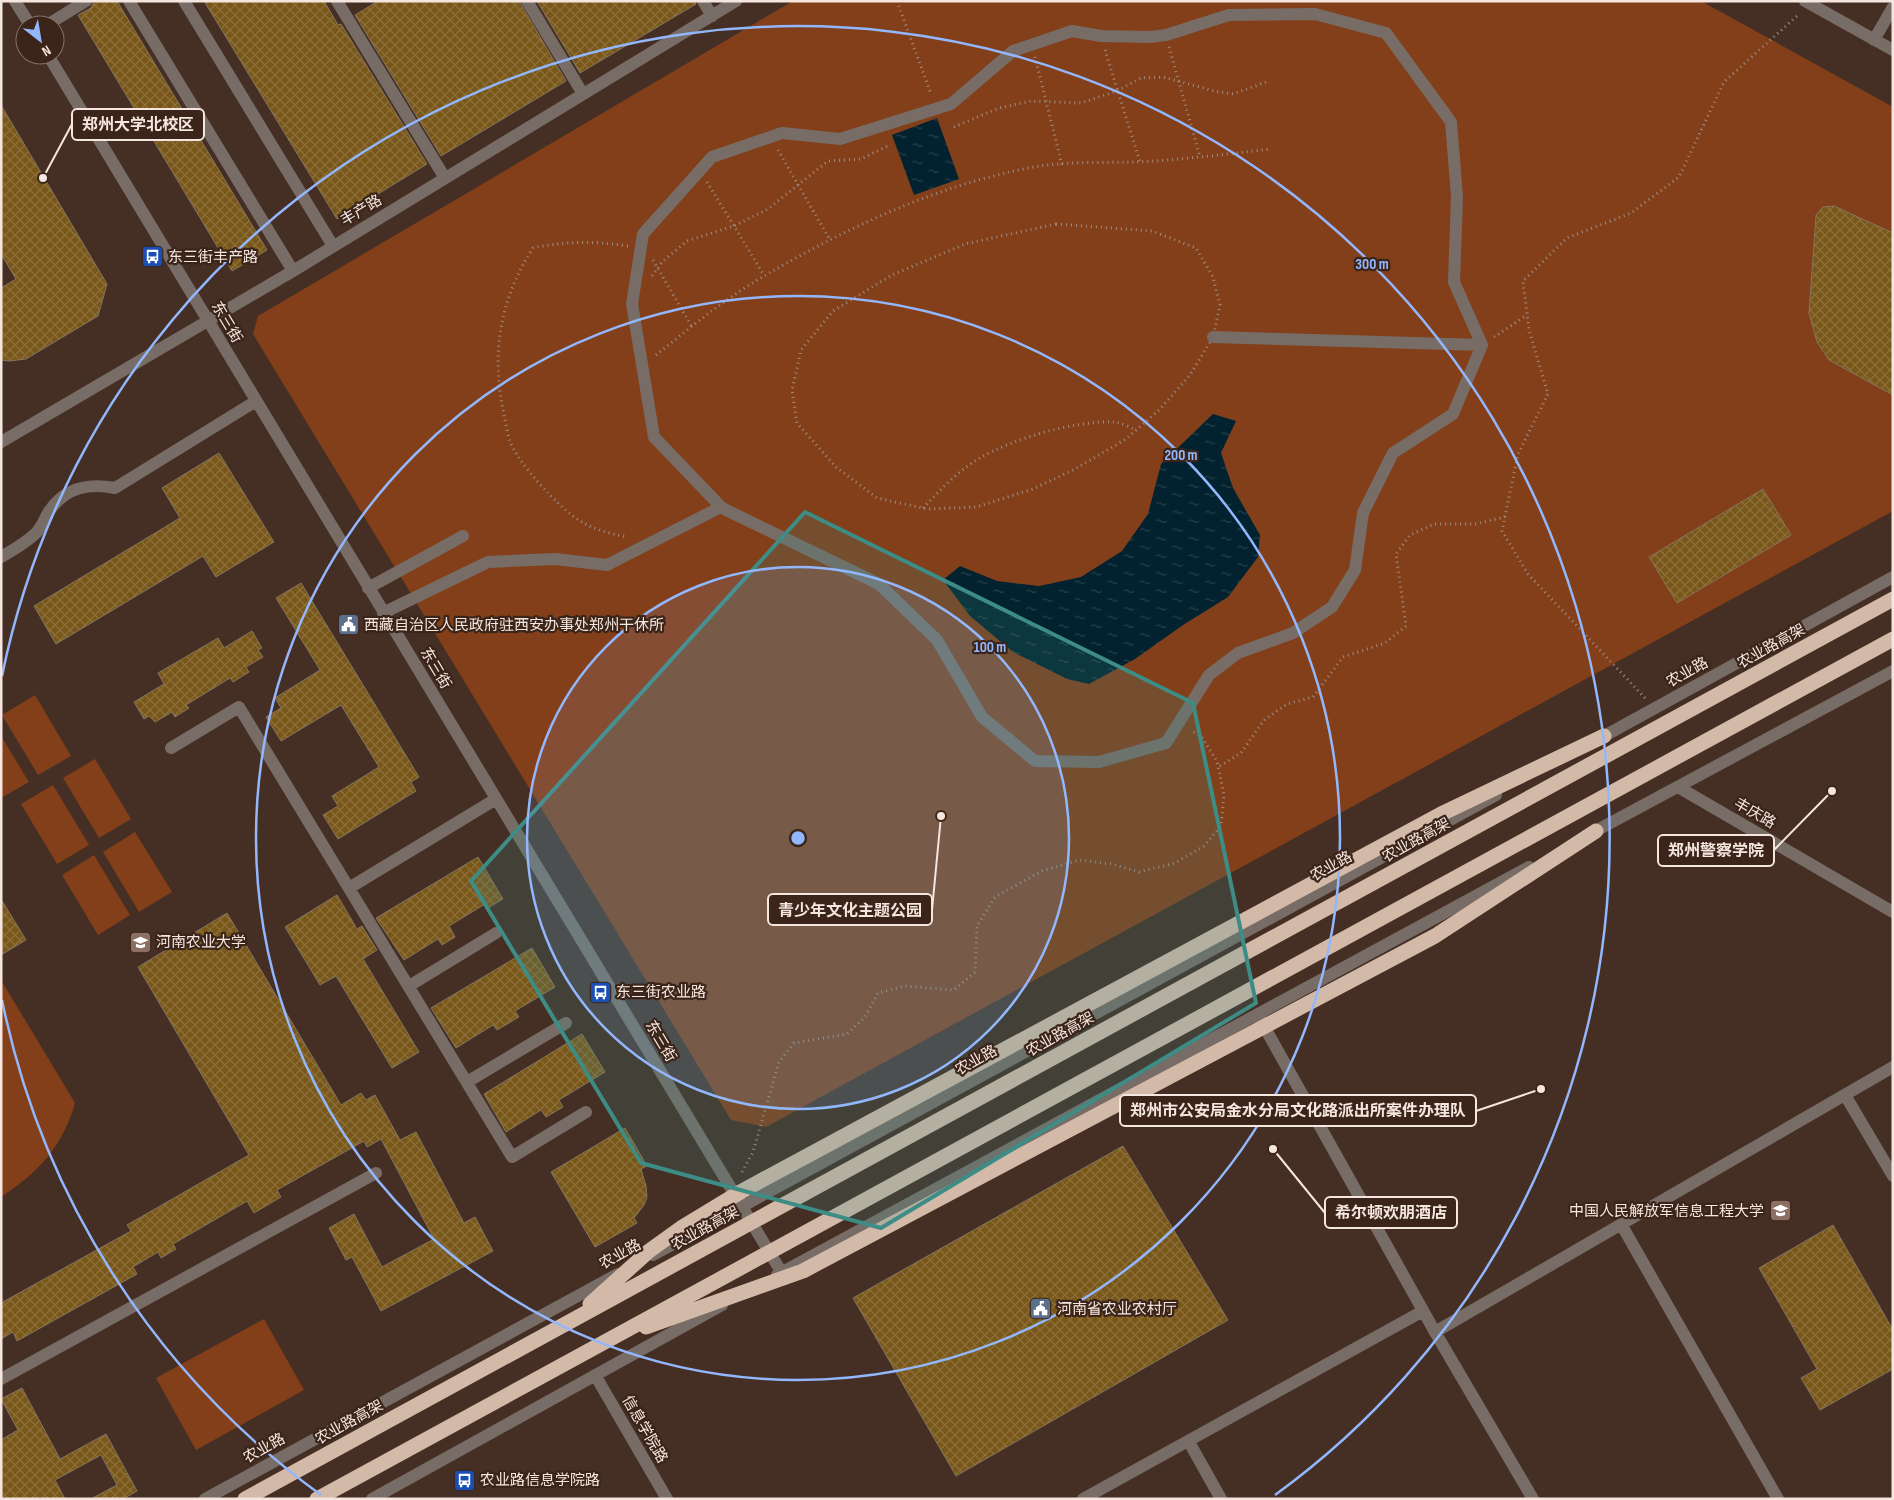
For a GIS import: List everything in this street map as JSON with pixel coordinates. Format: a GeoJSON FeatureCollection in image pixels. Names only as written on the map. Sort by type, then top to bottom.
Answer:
{"type":"FeatureCollection","features":[{"type":"Feature","properties":{"kind":"highway","name":"农业路高架"},"geometry":{"type":"LineString","coordinates":[[245,1499],[1893,599]]}},
{"type":"Feature","properties":{"kind":"highway"},"geometry":{"type":"LineString","coordinates":[[317,1499],[1893,639]]}},
{"type":"Feature","properties":{"kind":"highway"},"geometry":{"type":"LineString","coordinates":[[570,1321],[649,1251],[681,1228],[742,1191],[1441,814],[1604,736]]}},
{"type":"Feature","properties":{"kind":"highway"},"geometry":{"type":"LineString","coordinates":[[609,1339],[710,1306],[803,1271],[1435,936],[1596,831]]}},
{"type":"Feature","properties":{"kind":"street"},"geometry":{"type":"LineString","coordinates":[[15,1],[24,15]]}},
{"type":"Feature","properties":{"kind":"street"},"geometry":{"type":"LineString","coordinates":[[63,15],[86,1]]}},
{"type":"Feature","properties":{"kind":"street"},"geometry":{"type":"LineString","coordinates":[[129,1],[293,271]]}},
{"type":"Feature","properties":{"kind":"street"},"geometry":{"type":"LineString","coordinates":[[184,1],[333,246]]}},
{"type":"Feature","properties":{"kind":"street"},"geometry":{"type":"LineString","coordinates":[[337,1],[445,178]]}},
{"type":"Feature","properties":{"kind":"street"},"geometry":{"type":"LineString","coordinates":[[527,1],[583,94]]}},
{"type":"Feature","properties":{"kind":"street"},"geometry":{"type":"LineString","coordinates":[[703,1],[712,16]]}},
{"type":"Feature","properties":{"kind":"street","name":"丰产路"},"geometry":{"type":"LineString","coordinates":[[1,442],[293,271],[736,1]]}},
{"type":"Feature","properties":{"kind":"street"},"geometry":{"type":"LineString","coordinates":[[1807,3],[1893,50]]}},
{"type":"Feature","properties":{"kind":"street"},"geometry":{"type":"LineString","coordinates":[[1874,40],[1893,7]]}},
{"type":"Feature","properties":{"kind":"street"},"geometry":{"type":"LineString","coordinates":[[1315,14],[1386,33],[1451,122],[1457,197],[1454,282],[1482,345],[1453,414],[1394,453],[1363,513],[1355,570],[1332,607],[1293,633],[1238,653],[1209,675],[1166,743],[1099,762],[1035,761],[982,717],[937,640],[879,584],[722,508],[654,437],[632,304],[643,234],[712,157],[782,133],[840,139],[950,104],[1013,51],[1032,44],[1072,31],[1101,36],[1166,35],[1229,15],[1315,14]]}},
{"type":"Feature","properties":{"kind":"street","name":"东三街"},"geometry":{"type":"LineString","coordinates":[[54,65],[782,1272]]}},
{"type":"Feature","properties":{"kind":"street"},"geometry":{"type":"LineString","coordinates":[[1214,337],[1482,345]]}},
{"type":"Feature","properties":{"kind":"street"},"geometry":{"type":"LineString","coordinates":[[1,557],[24,544],[37,532],[52,508],[64,494],[78,488],[97,484],[115,488],[256,401]]}},
{"type":"Feature","properties":{"kind":"street"},"geometry":{"type":"LineString","coordinates":[[383,613],[488,562],[555,559],[607,565],[719,508]]}},
{"type":"Feature","properties":{"kind":"street"},"geometry":{"type":"LineString","coordinates":[[368,588],[463,536]]}},
{"type":"Feature","properties":{"kind":"street","name":"农业路"},"geometry":{"type":"LineString","coordinates":[[205,1499],[1893,577]]}},
{"type":"Feature","properties":{"kind":"street"},"geometry":{"type":"LineString","coordinates":[[372,1499],[782,1272],[1893,671]]}},
{"type":"Feature","properties":{"kind":"street"},"geometry":{"type":"LineString","coordinates":[[171,748],[239,707],[512,1157],[586,1112]]}},
{"type":"Feature","properties":{"kind":"street","name":"丰庆路"},"geometry":{"type":"LineString","coordinates":[[1678,787],[1893,912]]}},
{"type":"Feature","properties":{"kind":"street"},"geometry":{"type":"LineString","coordinates":[[349,888],[496,799]]}},
{"type":"Feature","properties":{"kind":"street"},"geometry":{"type":"LineString","coordinates":[[409,986],[496,933]]}},
{"type":"Feature","properties":{"kind":"street"},"geometry":{"type":"LineString","coordinates":[[1257,1014],[1423,1311],[1533,1499]]}},
{"type":"Feature","properties":{"kind":"street"},"geometry":{"type":"LineString","coordinates":[[467,1082],[566,1023]]}},
{"type":"Feature","properties":{"kind":"street"},"geometry":{"type":"LineString","coordinates":[[1435,1332],[1893,1067]]}},
{"type":"Feature","properties":{"kind":"street"},"geometry":{"type":"LineString","coordinates":[[1845,1095],[1893,1176]]}},
{"type":"Feature","properties":{"kind":"street"},"geometry":{"type":"LineString","coordinates":[[1,1379],[376,1173]]}},
{"type":"Feature","properties":{"kind":"street"},"geometry":{"type":"LineString","coordinates":[[1621,1224],[1778,1499]]}},
{"type":"Feature","properties":{"kind":"street"},"geometry":{"type":"LineString","coordinates":[[1083,1499],[1423,1311]]}},
{"type":"Feature","properties":{"kind":"street","name":"信息学院路"},"geometry":{"type":"LineString","coordinates":[[595,1375],[667,1499]]}},
{"type":"Feature","properties":{"kind":"street"},"geometry":{"type":"LineString","coordinates":[[1189,1442],[1221,1499]]}},
{"type":"Feature","properties":{"kind":"path"},"geometry":{"type":"LineString","coordinates":[[897,1],[936,108]]}},
{"type":"Feature","properties":{"kind":"path"},"geometry":{"type":"LineString","coordinates":[[1655,708],[1528,574],[1502,531],[1518,454],[1548,394],[1528,330],[1523,281],[1567,238],[1631,214],[1679,177],[1724,82],[1807,3]]}},
{"type":"Feature","properties":{"kind":"path"},"geometry":{"type":"LineString","coordinates":[[1166,35],[1200,158]]}},
{"type":"Feature","properties":{"kind":"path"},"geometry":{"type":"LineString","coordinates":[[1101,36],[1140,162]]}},
{"type":"Feature","properties":{"kind":"path"},"geometry":{"type":"LineString","coordinates":[[1032,44],[1062,166]]}},
{"type":"Feature","properties":{"kind":"path"},"geometry":{"type":"LineString","coordinates":[[954,127],[999,108],[1031,101],[1081,103],[1117,91],[1141,78],[1163,76],[1214,91],[1233,94],[1266,82]]}},
{"type":"Feature","properties":{"kind":"path"},"geometry":{"type":"LineString","coordinates":[[771,137],[830,240]]}},
{"type":"Feature","properties":{"kind":"path"},"geometry":{"type":"LineString","coordinates":[[648,283],[662,262],[687,241],[734,226],[768,209],[828,161],[861,159],[888,146]]}},
{"type":"Feature","properties":{"kind":"path"},"geometry":{"type":"LineString","coordinates":[[642,366],[692,326],[764,275],[830,240],[903,207],[977,180],[1036,167],[1200,158],[1271,149]]}},
{"type":"Feature","properties":{"kind":"path"},"geometry":{"type":"LineString","coordinates":[[700,170],[764,275]]}},
{"type":"Feature","properties":{"kind":"path"},"geometry":{"type":"LineString","coordinates":[[1056,224],[1152,231],[1196,248],[1213,277],[1220,305],[1214,337],[1190,375],[1136,430],[1126,440],[1074,470],[1033,489],[976,507],[923,508],[877,498],[836,467],[797,423],[792,390],[801,350],[833,311],[892,275],[965,244],[1056,224]]}},
{"type":"Feature","properties":{"kind":"path"},"geometry":{"type":"LineString","coordinates":[[653,542],[604,533],[570,516],[534,478],[510,442],[500,394],[497,348],[508,296],[533,248],[563,242],[641,245],[658,268],[692,326]]}},
{"type":"Feature","properties":{"kind":"path"},"geometry":{"type":"LineString","coordinates":[[1482,345],[1527,315]]}},
{"type":"Feature","properties":{"kind":"path"},"geometry":{"type":"LineString","coordinates":[[923,508],[946,484],[978,459],[1023,438],[1067,428],[1116,422],[1136,430]]}},
{"type":"Feature","properties":{"kind":"path"},"geometry":{"type":"LineString","coordinates":[[1220,767],[1241,753],[1264,720],[1287,704],[1313,697],[1343,657],[1385,643],[1406,626],[1396,554],[1410,535],[1434,524],[1475,524],[1505,517]]}},
{"type":"Feature","properties":{"kind":"path"},"geometry":{"type":"LineString","coordinates":[[731,1189],[753,1152],[779,1062],[794,1043],[847,1034],[864,1017],[878,993],[906,986],[954,990],[975,972],[977,926],[996,897],[1042,871],[1080,860],[1112,864],[1140,872],[1175,863],[1204,846],[1221,826],[1224,796],[1220,767],[1201,736],[1179,723]]}},
{"type":"Feature","properties":{"kind":"highlighted area"},"geometry":{"type":"Polygon","coordinates":[[[805,512],[1193,703],[1256,1003],[881,1228],[641,1163],[471,881],[805,512]]]}},
{"type":"Feature","properties":{"kind":"shaded area"},"geometry":{"type":"Polygon","coordinates":[[[793,1],[1701,1],[1893,107],[1893,511],[766,1127],[731,1120],[253,334],[258,316],[793,1]]]}},
{"type":"Feature","properties":{"kind":"shaded area"},"geometry":{"type":"Polygon","coordinates":[[[35,695],[71,756],[38,775],[2,715],[35,695]]]}},
{"type":"Feature","properties":{"kind":"shaded area"},"geometry":{"type":"Polygon","coordinates":[[[1,736],[29,782],[1,798],[1,736]]]}},
{"type":"Feature","properties":{"kind":"shaded area"},"geometry":{"type":"Polygon","coordinates":[[[95,759],[131,819],[99,838],[63,778],[95,759]]]}},
{"type":"Feature","properties":{"kind":"shaded area"},"geometry":{"type":"Polygon","coordinates":[[[53,785],[89,845],[57,864],[21,804],[53,785]]]}},
{"type":"Feature","properties":{"kind":"shaded area"},"geometry":{"type":"Polygon","coordinates":[[[135,832],[172,892],[139,912],[103,852],[135,832]]]}},
{"type":"Feature","properties":{"kind":"shaded area"},"geometry":{"type":"Polygon","coordinates":[[[94,855],[130,915],[98,935],[62,875],[94,855]]]}},
{"type":"Feature","properties":{"kind":"shaded area"},"geometry":{"type":"Polygon","coordinates":[[[1,980],[75,1103],[64,1132],[47,1157],[38,1168],[1,1197],[1,980]]]}},
{"type":"Feature","properties":{"kind":"shaded area"},"geometry":{"type":"Polygon","coordinates":[[[264,1319],[304,1390],[196,1450],[156,1378],[264,1319]]]}},
{"type":"Feature","properties":{"kind":"water"},"geometry":{"type":"Polygon","coordinates":[[[937,118],[959,179],[914,195],[892,135],[937,118]]]}},
{"type":"Feature","properties":{"kind":"water"},"geometry":{"type":"Polygon","coordinates":[[[1213,414],[1236,421],[1221,453],[1233,488],[1260,535],[1258,557],[1228,597],[1183,625],[1135,659],[1089,684],[1067,679],[1013,652],[970,616],[943,580],[960,566],[997,581],[1039,586],[1081,577],[1122,551],[1148,514],[1161,464],[1213,414]]]}},
{"type":"Feature","properties":{"kind":"building"},"geometry":{"type":"Polygon","coordinates":[[[94,1],[117,1],[267,250],[232,271],[78,15],[91,8],[94,1]]]}},
{"type":"Feature","properties":{"kind":"building"},"geometry":{"type":"Polygon","coordinates":[[[204,1],[324,1],[338,25],[341,24],[427,164],[337,219],[204,1]]]}},
{"type":"Feature","properties":{"kind":"building"},"geometry":{"type":"Polygon","coordinates":[[[378,1],[519,1],[566,81],[441,156],[355,15],[378,1]]]}},
{"type":"Feature","properties":{"kind":"building"},"geometry":{"type":"Polygon","coordinates":[[[537,1],[695,1],[696,4],[580,73],[537,1]]]}},
{"type":"Feature","properties":{"kind":"building"},"geometry":{"type":"Polygon","coordinates":[[[1,105],[107,284],[98,316],[26,359],[9,361],[1,360],[1,288],[16,279],[1,254],[1,105]]]}},
{"type":"Feature","properties":{"kind":"building"},"geometry":{"type":"Polygon","coordinates":[[[1834,206],[1893,233],[1893,395],[1829,360],[1817,342],[1809,313],[1816,215],[1823,207],[1834,206]]]}},
{"type":"Feature","properties":{"kind":"building"},"geometry":{"type":"Polygon","coordinates":[[[219,453],[274,542],[216,577],[203,556],[56,644],[34,606],[180,518],[162,488],[219,453]]]}},
{"type":"Feature","properties":{"kind":"building"},"geometry":{"type":"Polygon","coordinates":[[[1763,489],[1791,535],[1677,603],[1649,557],[1763,489]]]}},
{"type":"Feature","properties":{"kind":"building"},"geometry":{"type":"Polygon","coordinates":[[[301,583],[419,777],[411,782],[416,791],[338,839],[323,815],[338,806],[332,796],[379,767],[341,705],[281,741],[266,717],[281,708],[275,698],[320,670],[276,598],[301,583]]]}},
{"type":"Feature","properties":{"kind":"building"},"geometry":{"type":"Polygon","coordinates":[[[252,631],[262,648],[258,650],[263,657],[246,667],[249,672],[233,682],[230,678],[186,705],[189,708],[175,717],[172,712],[155,722],[149,716],[144,719],[134,702],[164,684],[158,673],[218,638],[224,648],[252,631]]]}},
{"type":"Feature","properties":{"kind":"building"},"geometry":{"type":"Polygon","coordinates":[[[478,857],[503,899],[488,908],[485,904],[449,926],[455,937],[442,945],[438,939],[404,960],[376,918],[478,857]]]}},
{"type":"Feature","properties":{"kind":"building"},"geometry":{"type":"Polygon","coordinates":[[[337,895],[357,929],[362,926],[377,950],[363,959],[419,1052],[392,1068],[336,976],[320,985],[285,927],[337,895]]]}},
{"type":"Feature","properties":{"kind":"building"},"geometry":{"type":"Polygon","coordinates":[[[1,899],[26,940],[1,955],[1,899]]]}},
{"type":"Feature","properties":{"kind":"building"},"geometry":{"type":"Polygon","coordinates":[[[227,913],[341,1105],[361,1093],[366,1100],[375,1095],[400,1140],[416,1132],[464,1223],[475,1217],[493,1251],[381,1311],[352,1257],[346,1260],[329,1228],[354,1214],[382,1267],[434,1239],[381,1139],[367,1147],[364,1141],[277,1190],[281,1197],[254,1213],[247,1201],[173,1244],[176,1249],[161,1258],[158,1252],[133,1267],[137,1274],[17,1341],[13,1332],[1,1339],[1,1303],[131,1231],[127,1225],[249,1155],[138,967],[227,913]]]}},
{"type":"Feature","properties":{"kind":"building"},"geometry":{"type":"Polygon","coordinates":[[[532,948],[555,987],[515,1011],[519,1017],[497,1030],[493,1025],[456,1048],[431,1008],[532,948]]]}},
{"type":"Feature","properties":{"kind":"building"},"geometry":{"type":"Polygon","coordinates":[[[582,1034],[605,1072],[559,1100],[563,1107],[546,1117],[541,1110],[506,1132],[484,1094],[582,1034]]]}},
{"type":"Feature","properties":{"kind":"building"},"geometry":{"type":"Polygon","coordinates":[[[625,1128],[647,1166],[641,1169],[647,1197],[644,1205],[634,1218],[637,1223],[595,1247],[551,1172],[625,1128]]]}},
{"type":"Feature","properties":{"kind":"building","name":"河南省农业农村厅"},"geometry":{"type":"Polygon","coordinates":[[[1123,1146],[1228,1320],[956,1476],[853,1298],[1123,1146]]]}},
{"type":"Feature","properties":{"kind":"building"},"geometry":{"type":"Polygon","coordinates":[[[1833,1225],[1893,1330],[1893,1369],[1820,1410],[1801,1378],[1817,1369],[1759,1268],[1833,1225]]]}},
{"type":"Feature","properties":{"kind":"building"},"geometry":{"type":"Polygon","coordinates":[[[22,1388],[60,1459],[106,1434],[137,1491],[123,1499],[91,1499],[117,1485],[101,1455],[55,1480],[65,1499],[1,1499],[1,1440],[18,1430],[1,1399],[22,1388]]]}},
{"type":"Feature","properties":{"kind":"place","name":"郑州大学北校区"},"geometry":{"type":"Point","coordinates":[43,178]}},
{"type":"Feature","properties":{"kind":"place","name":"东三街丰产路"},"geometry":{"type":"Point","coordinates":[152,257]}},
{"type":"Feature","properties":{"kind":"place","name":"西藏自治区人民政府驻西安办事处郑州干休所"},"geometry":{"type":"Point","coordinates":[348,625]}},
{"type":"Feature","properties":{"kind":"place","name":"郑州警察学院"},"geometry":{"type":"Point","coordinates":[1832,791]}},
{"type":"Feature","properties":{"kind":"place","name":"青少年文化主题公园"},"geometry":{"type":"Point","coordinates":[941,816]}},
{"type":"Feature","properties":{"kind":"place","name":"河南农业大学"},"geometry":{"type":"Point","coordinates":[140,942]}},
{"type":"Feature","properties":{"kind":"place","name":"东三街农业路"},"geometry":{"type":"Point","coordinates":[600,992]}},
{"type":"Feature","properties":{"kind":"place","name":"郑州市公安局金水分局文化路派出所案件办理队"},"geometry":{"type":"Point","coordinates":[1541,1089]}},
{"type":"Feature","properties":{"kind":"place","name":"希尔顿欢朋酒店"},"geometry":{"type":"Point","coordinates":[1273,1149]}},
{"type":"Feature","properties":{"kind":"place","name":"中国人民解放军信息工程大学"},"geometry":{"type":"Point","coordinates":[1780,1211]}},
{"type":"Feature","properties":{"kind":"place","name":"河南省农业农村厅"},"geometry":{"type":"Point","coordinates":[1041,1309]}},
{"type":"Feature","properties":{"kind":"place","name":"农业路信息学院路"},"geometry":{"type":"Point","coordinates":[464,1480]}}]}
